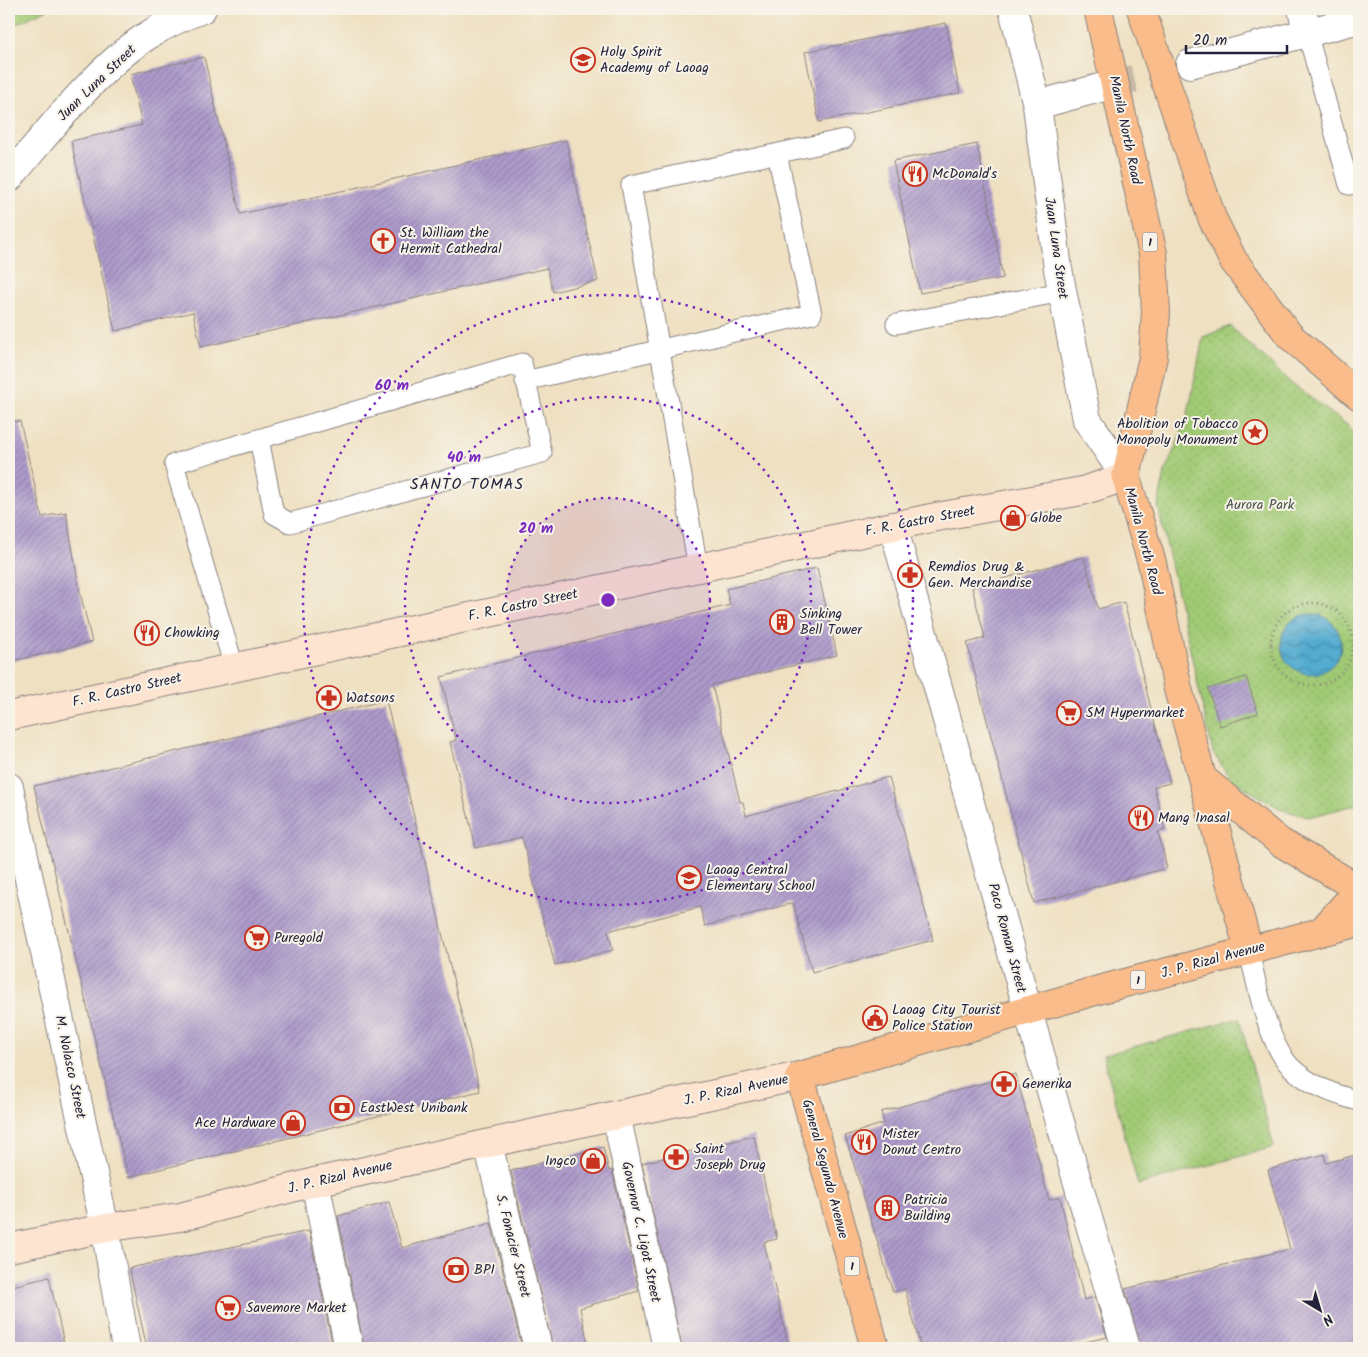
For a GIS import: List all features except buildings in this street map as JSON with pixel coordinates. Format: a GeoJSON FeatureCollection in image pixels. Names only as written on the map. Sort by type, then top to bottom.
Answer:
{"type":"FeatureCollection","features":[{"type":"Feature","properties":{"kind":"highway","name":"Manila North Road"},"geometry":{"type":"LineString","coordinates":[[1098,9],[1153,254],[1155,284],[1153,358],[1126,477],[1152,563],[1178,689],[1249,951]]}},
{"type":"Feature","properties":{"kind":"highway"},"geometry":{"type":"LineString","coordinates":[[1141,9],[1212,218],[1233,260],[1290,336],[1359,396]]}},
{"type":"Feature","properties":{"kind":"highway"},"geometry":{"type":"LineString","coordinates":[[1202,778],[1280,842],[1359,889],[1321,932]]}},
{"type":"Feature","properties":{"kind":"highway","name":"J. P. Rizal Avenue"},"geometry":{"type":"LineString","coordinates":[[800,1076],[1028,1012],[1102,989],[1359,922]]}},
{"type":"Feature","properties":{"kind":"highway","name":"General Segundo Avenue"},"geometry":{"type":"LineString","coordinates":[[800,1076],[875,1348]]}},
{"type":"Feature","properties":{"kind":"main road","name":"F. R. Castro Street"},"geometry":{"type":"LineString","coordinates":[[9,716],[894,526],[1082,491],[1126,477]]}},
{"type":"Feature","properties":{"kind":"main road","name":"J. P. Rizal Avenue"},"geometry":{"type":"LineString","coordinates":[[9,1248],[105,1228],[180,1217],[315,1182],[800,1076]]}},
{"type":"Feature","properties":{"kind":"street","name":"Juan Luna Street"},"geometry":{"type":"LineString","coordinates":[[9,178],[60,117],[106,70],[146,36],[202,9]]}},
{"type":"Feature","properties":{"kind":"street","name":"Juan Luna Street"},"geometry":{"type":"LineString","coordinates":[[1013,9],[1037,105],[1062,292],[1087,420],[1126,477]]}},
{"type":"Feature","properties":{"kind":"street"},"geometry":{"type":"LineString","coordinates":[[1190,64],[1304,20],[1359,19]]}},
{"type":"Feature","properties":{"kind":"street"},"geometry":{"type":"LineString","coordinates":[[1037,105],[1107,86]]}},
{"type":"Feature","properties":{"kind":"street","name":"Paco Roman Street"},"geometry":{"type":"LineString","coordinates":[[894,526],[1028,1012],[1126,1348]]}},
{"type":"Feature","properties":{"kind":"street","name":"M. Nolasco Street"},"geometry":{"type":"LineString","coordinates":[[9,787],[105,1228],[126,1348]]}},
{"type":"Feature","properties":{"kind":"street","name":"Governor C. Ligot Street"},"geometry":{"type":"LineString","coordinates":[[616,1115],[667,1348]]}},
{"type":"Feature","properties":{"kind":"street","name":"S. Fonacier Street"},"geometry":{"type":"LineString","coordinates":[[488,1144],[538,1348]]}},
{"type":"Feature","properties":{"kind":"street"},"geometry":{"type":"LineString","coordinates":[[315,1182],[349,1348]]}},
{"type":"Feature","properties":{"kind":"lane"},"geometry":{"type":"LineString","coordinates":[[1304,20],[1349,185]]}},
{"type":"Feature","properties":{"kind":"lane"},"geometry":{"type":"LineString","coordinates":[[698,568],[658,350],[631,185],[844,139]]}},
{"type":"Feature","properties":{"kind":"lane"},"geometry":{"type":"LineString","coordinates":[[525,381],[812,314],[777,154]]}},
{"type":"Feature","properties":{"kind":"lane"},"geometry":{"type":"LineString","coordinates":[[896,324],[1062,292]]}},
{"type":"Feature","properties":{"kind":"lane"},"geometry":{"type":"LineString","coordinates":[[234,667],[174,464],[259,439],[522,363],[542,453],[290,523],[274,514],[259,439]]}},
{"type":"Feature","properties":{"kind":"lane"},"geometry":{"type":"LineString","coordinates":[[1249,951],[1273,1037],[1290,1066],[1318,1087],[1359,1101]]}},
{"type":"Feature","properties":{"kind":"path"},"geometry":{"type":"LineString","coordinates":[[1305,603],[1319,603],[1332,607],[1344,616],[1351,628],[1354,642],[1353,655],[1347,667],[1327,683],[1301,684],[1289,678],[1279,669],[1273,658],[1271,644],[1274,629],[1280,618],[1292,608],[1305,603]]}},
{"type":"Feature","properties":{"kind":"green space"},"geometry":{"type":"Polygon","coordinates":[[[9,9],[48,9],[14,25],[9,9]]]}},
{"type":"Feature","properties":{"kind":"green space","name":"Aurora Park"},"geometry":{"type":"Polygon","coordinates":[[[1230,326],[1292,384],[1347,425],[1359,440],[1359,804],[1309,817],[1283,810],[1231,780],[1213,753],[1158,506],[1165,472],[1187,419],[1203,337],[1230,326]]]}},
{"type":"Feature","properties":{"kind":"green space"},"geometry":{"type":"Polygon","coordinates":[[[1239,1018],[1274,1147],[1138,1185],[1103,1055],[1239,1018]]]}},
{"type":"Feature","properties":{"kind":"water"},"geometry":{"type":"Polygon","coordinates":[[[1311,614],[1328,619],[1336,627],[1341,644],[1336,661],[1328,669],[1311,674],[1294,669],[1286,661],[1281,644],[1286,627],[1294,619],[1311,614]]]}},
{"type":"Feature","properties":{"kind":"tunnel"},"geometry":{"type":"LineString","coordinates":[[1107,86],[1186,65]]}},
{"type":"Feature","properties":{"kind":"place","name":"Holy Spirit Academy of Laoag"},"geometry":{"type":"Point","coordinates":[583,60]}},
{"type":"Feature","properties":{"kind":"place","name":"McDonald's"},"geometry":{"type":"Point","coordinates":[915,174]}},
{"type":"Feature","properties":{"kind":"place","name":"St. William the Hermit Cathedral"},"geometry":{"type":"Point","coordinates":[383,241]}},
{"type":"Feature","properties":{"kind":"place","name":"Abolition of Tobacco Monopoly Monument"},"geometry":{"type":"Point","coordinates":[1255,432]}},
{"type":"Feature","properties":{"kind":"place","name":"Globe"},"geometry":{"type":"Point","coordinates":[1013,518]}},
{"type":"Feature","properties":{"kind":"place","name":"Remdios Drug & Gen. Merchandise"},"geometry":{"type":"Point","coordinates":[910,575]}},
{"type":"Feature","properties":{"kind":"place","name":"Sinking Bell Tower"},"geometry":{"type":"Point","coordinates":[782,622]}},
{"type":"Feature","properties":{"kind":"place","name":"Chowking"},"geometry":{"type":"Point","coordinates":[147,633]}},
{"type":"Feature","properties":{"kind":"place","name":"Watsons"},"geometry":{"type":"Point","coordinates":[329,698]}},
{"type":"Feature","properties":{"kind":"place","name":"SM Hypermarket"},"geometry":{"type":"Point","coordinates":[1069,713]}},
{"type":"Feature","properties":{"kind":"place","name":"Mang Inasal"},"geometry":{"type":"Point","coordinates":[1141,818]}},
{"type":"Feature","properties":{"kind":"place","name":"Laoag Central Elementary School"},"geometry":{"type":"Point","coordinates":[689,878]}},
{"type":"Feature","properties":{"kind":"place","name":"Puregold"},"geometry":{"type":"Point","coordinates":[257,938]}},
{"type":"Feature","properties":{"kind":"place","name":"Laoag City Tourist Police Station"},"geometry":{"type":"Point","coordinates":[875,1018]}},
{"type":"Feature","properties":{"kind":"place","name":"Generika"},"geometry":{"type":"Point","coordinates":[1004,1084]}},
{"type":"Feature","properties":{"kind":"place","name":"EastWest Unibank"},"geometry":{"type":"Point","coordinates":[342,1108]}},
{"type":"Feature","properties":{"kind":"place","name":"Ace Hardware"},"geometry":{"type":"Point","coordinates":[293,1123]}},
{"type":"Feature","properties":{"kind":"place","name":"Mister Donut Centro"},"geometry":{"type":"Point","coordinates":[864,1142]}},
{"type":"Feature","properties":{"kind":"place","name":"Saint Joseph Drug"},"geometry":{"type":"Point","coordinates":[676,1157]}},
{"type":"Feature","properties":{"kind":"place","name":"Ingco"},"geometry":{"type":"Point","coordinates":[593,1161]}},
{"type":"Feature","properties":{"kind":"place","name":"Patricia Building"},"geometry":{"type":"Point","coordinates":[887,1208]}},
{"type":"Feature","properties":{"kind":"place","name":"BPI"},"geometry":{"type":"Point","coordinates":[456,1270]}},
{"type":"Feature","properties":{"kind":"place","name":"Savemore Market"},"geometry":{"type":"Point","coordinates":[228,1308]}},
{"type":"Feature","properties":{"kind":"district","name":"SANTO TOMAS"},"geometry":{"type":"Point","coordinates":[467,484]}}]}
